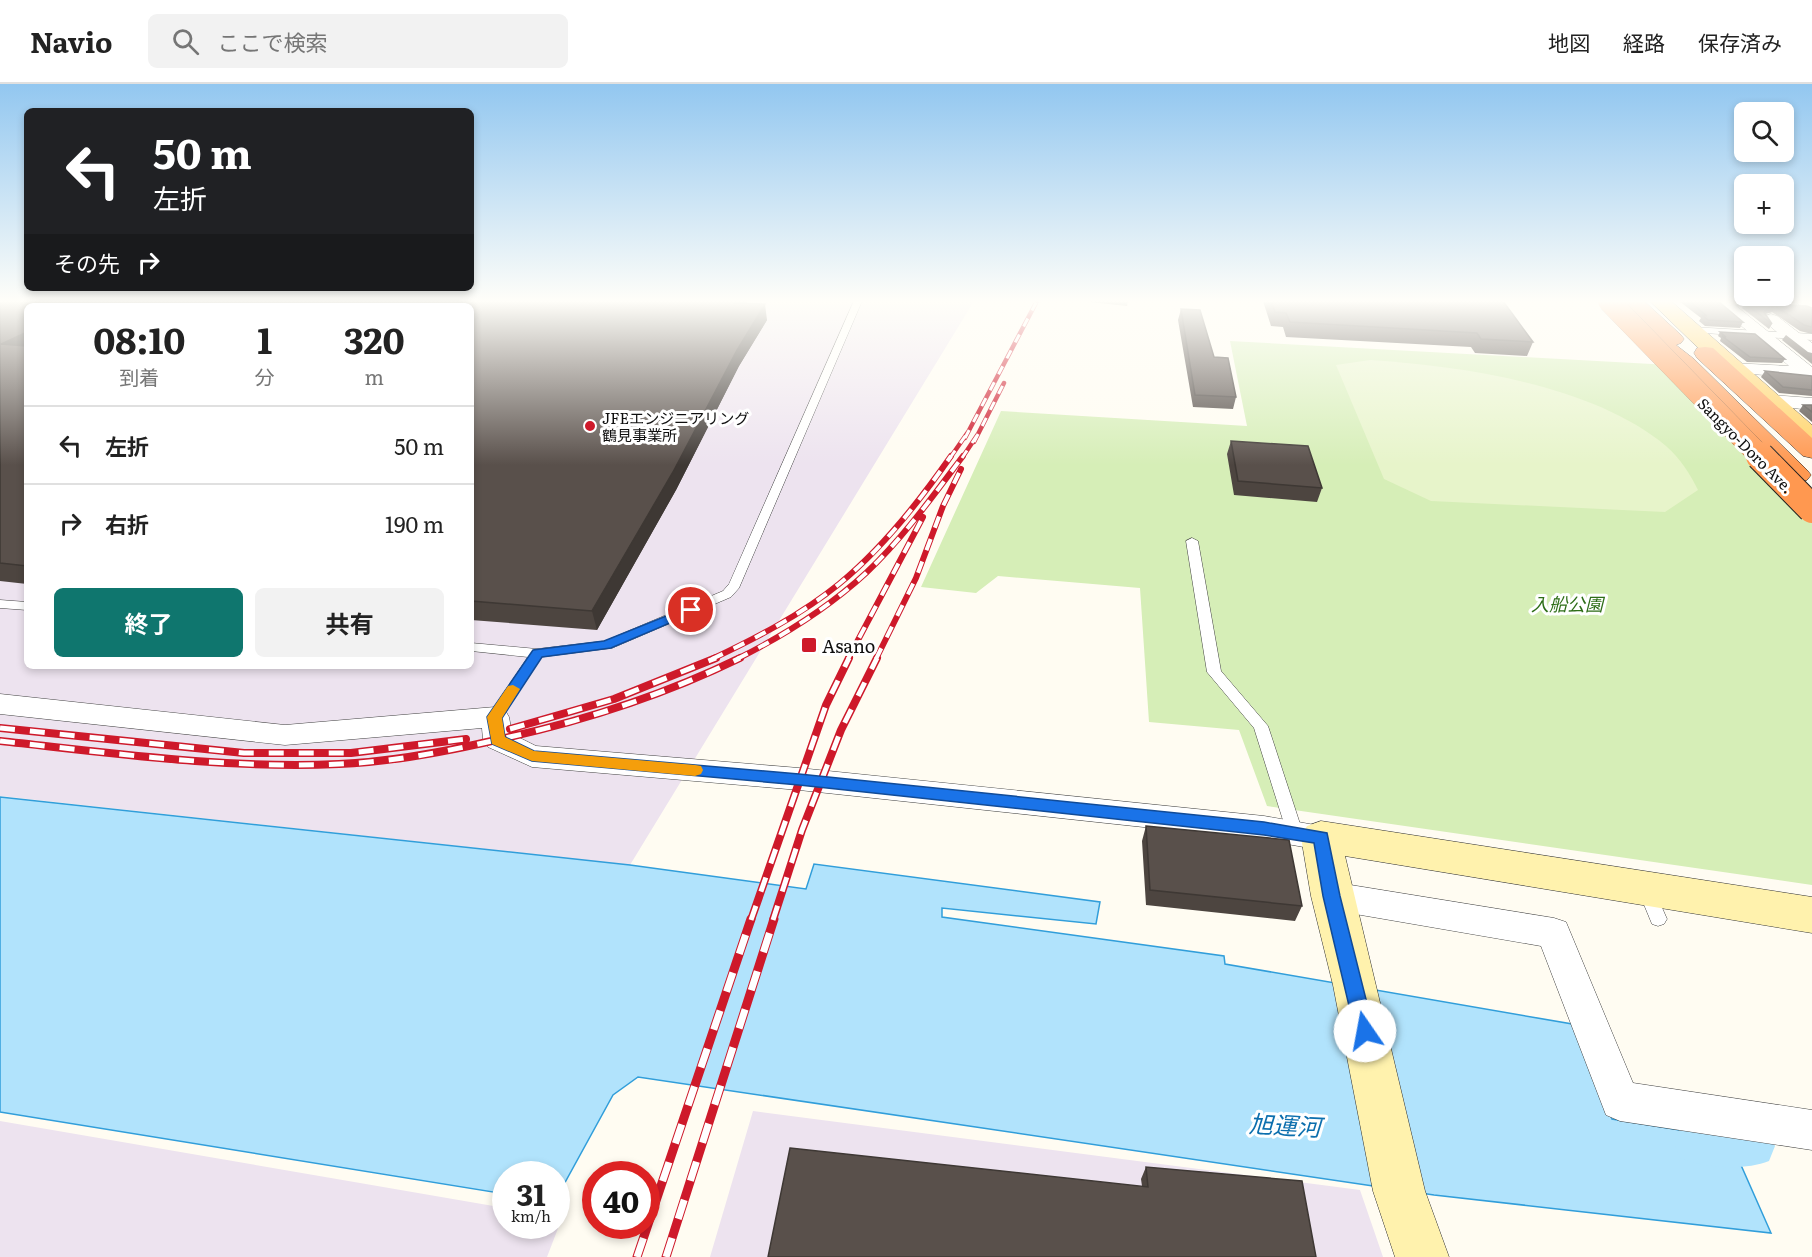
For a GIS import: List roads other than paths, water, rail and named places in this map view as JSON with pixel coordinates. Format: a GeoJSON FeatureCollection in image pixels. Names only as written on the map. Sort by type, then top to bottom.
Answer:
{"type":"FeatureCollection","features":[{"type":"Feature","properties":{"kind":"highway"},"geometry":{"type":"LineString","coordinates":[[1680,356],[1806,451]]}},
{"type":"Feature","properties":{"kind":"highway"},"geometry":{"type":"LineString","coordinates":[[1706,356],[1806,451],[1812,489]]}},
{"type":"Feature","properties":{"kind":"main road","name":"Sangyo-Doro Ave."},"geometry":{"type":"LineString","coordinates":[[1665,356],[1812,510]]}},
{"type":"Feature","properties":{"kind":"main road"},"geometry":{"type":"LineString","coordinates":[[1719,356],[1770,401],[1806,451]]}},
{"type":"Feature","properties":{"kind":"street"},"geometry":{"type":"LineString","coordinates":[[1788,356],[1811,374]]}},
{"type":"Feature","properties":{"kind":"street"},"geometry":{"type":"LineString","coordinates":[[1732,368],[1811,374]]}},
{"type":"Feature","properties":{"kind":"street"},"geometry":{"type":"LineString","coordinates":[[1770,401],[1812,404]]}},
{"type":"Feature","properties":{"kind":"street"},"geometry":{"type":"LineString","coordinates":[[0,705],[285,735],[495,717],[498,740],[532,756],[790,778],[1308,835],[1652,904],[1812,915]]}},
{"type":"Feature","properties":{"kind":"street"},"geometry":{"type":"LineString","coordinates":[[1308,835],[1332,896],[1355,985],[1399,1191],[1422,1257]]}},
{"type":"Feature","properties":{"kind":"street"},"geometry":{"type":"LineString","coordinates":[[1332,896],[1554,933],[1620,1101],[1812,1130]]}},
{"type":"Feature","properties":{"kind":"lane"},"geometry":{"type":"LineString","coordinates":[[474,647],[537,653],[607,645],[727,594],[735,585],[834,356]]}},
{"type":"Feature","properties":{"kind":"lane"},"geometry":{"type":"LineString","coordinates":[[1192,541],[1214,672],[1261,726],[1308,835]]}},
{"type":"Feature","properties":{"kind":"lane"},"geometry":{"type":"LineString","coordinates":[[0,604],[24,606]]}},
{"type":"Feature","properties":{"kind":"lane"},"geometry":{"type":"LineString","coordinates":[[495,717],[537,653]]}},
{"type":"Feature","properties":{"kind":"water"},"geometry":{"type":"Polygon","coordinates":[[[0,797],[630,865],[806,889],[814,864],[1100,902],[1096,924],[942,908],[942,917],[1224,956],[1225,964],[1578,1025],[1612,1119],[1729,1138],[1771,1233],[1434,1195],[638,1077],[613,1095],[570,1173],[570,1161],[492,1161],[492,1192],[0,1112],[0,797]]]}},
{"type":"Feature","properties":{"kind":"waterway","name":"旭運河"},"geometry":{"type":"LineString","coordinates":[[1695,1143],[1754,1146]]}},
{"type":"Feature","properties":{"kind":"railway"},"geometry":{"type":"LineString","coordinates":[[965,438],[1008,356]]}},
{"type":"Feature","properties":{"kind":"railway"},"geometry":{"type":"LineString","coordinates":[[974,442],[1004,383]]}},
{"type":"Feature","properties":{"kind":"railway"},"geometry":{"type":"LineString","coordinates":[[950,458],[968,432]]}},
{"type":"Feature","properties":{"kind":"railway"},"geometry":{"type":"LineString","coordinates":[[962,458],[978,434]]}},
{"type":"Feature","properties":{"kind":"railway"},"geometry":{"type":"LineString","coordinates":[[712,659],[778,625],[839,584],[900,524],[951,456]]}},
{"type":"Feature","properties":{"kind":"railway"},"geometry":{"type":"LineString","coordinates":[[737,659],[804,620],[866,573],[905,531],[963,456]]}},
{"type":"Feature","properties":{"kind":"railway"},"geometry":{"type":"LineString","coordinates":[[876,659],[916,578],[943,506],[961,469]]}},
{"type":"Feature","properties":{"kind":"railway"},"geometry":{"type":"LineString","coordinates":[[848,659],[923,517]]}},
{"type":"Feature","properties":{"kind":"railway"},"geometry":{"type":"LineString","coordinates":[[510,729],[614,699],[716,658]]}},
{"type":"Feature","properties":{"kind":"railway"},"geometry":{"type":"LineString","coordinates":[[0,741],[212,762],[297,765],[379,761],[418,756],[476,744],[590,716],[651,696],[740,658]]}},
{"type":"Feature","properties":{"kind":"railway"},"geometry":{"type":"LineString","coordinates":[[751,920],[826,705],[849,658]]}},
{"type":"Feature","properties":{"kind":"railway"},"geometry":{"type":"LineString","coordinates":[[773,920],[802,830],[841,730],[877,658]]}},
{"type":"Feature","properties":{"kind":"railway"},"geometry":{"type":"LineString","coordinates":[[0,728],[244,753],[351,753],[466,739]]}},
{"type":"Feature","properties":{"kind":"railway"},"geometry":{"type":"LineString","coordinates":[[637,1257],[751,919]]}},
{"type":"Feature","properties":{"kind":"railway"},"geometry":{"type":"LineString","coordinates":[[666,1257],[774,919]]}},
{"type":"Feature","properties":{"kind":"place","name":"JFEエンジニアリング 鶴見事業所"},"geometry":{"type":"Point","coordinates":[590,426]}},
{"type":"Feature","properties":{"kind":"place","name":"Asano"},"geometry":{"type":"Point","coordinates":[809,645]}},
{"type":"Feature","properties":{"kind":"park label","name":"入船公園"},"geometry":{"type":"Point","coordinates":[1567,603]}}]}
